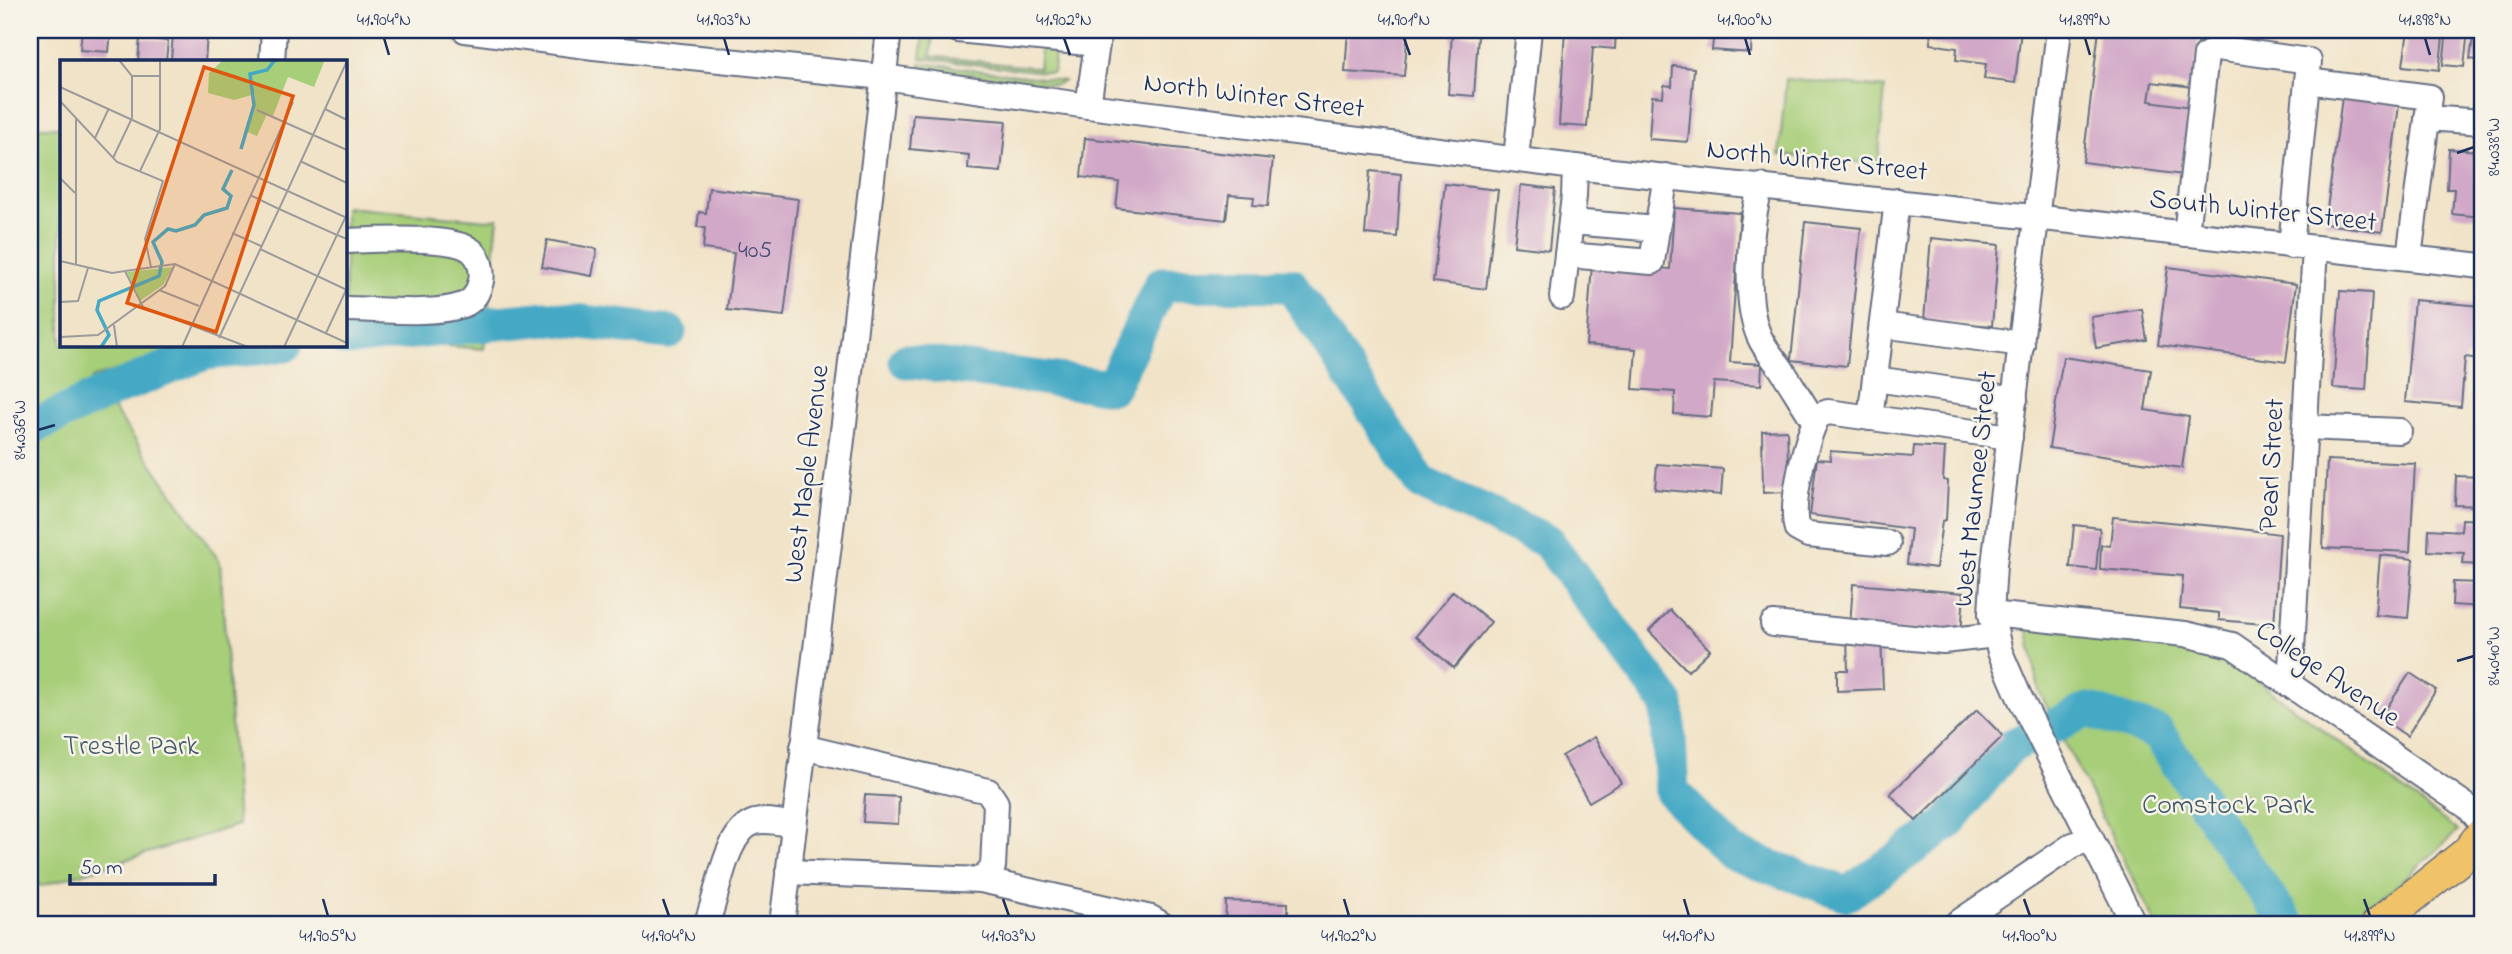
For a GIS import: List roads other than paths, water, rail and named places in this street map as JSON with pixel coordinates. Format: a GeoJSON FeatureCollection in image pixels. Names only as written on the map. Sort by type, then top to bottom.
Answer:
{"type":"FeatureCollection","features":[{"type":"Feature","properties":{"kind":"main road"},"geometry":{"type":"LineString","coordinates":[[2378,924],[2467,853],[2482,834]]}},
{"type":"Feature","properties":{"kind":"street"},"geometry":{"type":"LineString","coordinates":[[272,60],[274,30]]}},
{"type":"Feature","properties":{"kind":"street","name":"North Winter Street"},"geometry":{"type":"LineString","coordinates":[[465,30],[594,47],[883,77],[1088,106],[1575,167],[2038,216]]}},
{"type":"Feature","properties":{"kind":"street","name":"West Maple Avenue"},"geometry":{"type":"LineString","coordinates":[[782,924],[889,30]]}},
{"type":"Feature","properties":{"kind":"street"},"geometry":{"type":"LineString","coordinates":[[958,30],[1098,37],[1088,106]]}},
{"type":"Feature","properties":{"kind":"street"},"geometry":{"type":"LineString","coordinates":[[1516,159],[1529,30]]}},
{"type":"Feature","properties":{"kind":"street","name":"West Maumee Street"},"geometry":{"type":"LineString","coordinates":[[2059,30],[1994,565],[1994,624],[2000,652],[2019,696],[2134,924]]}},
{"type":"Feature","properties":{"kind":"street"},"geometry":{"type":"LineString","coordinates":[[2186,234],[2206,55],[2217,48],[2430,97],[2409,257]]}},
{"type":"Feature","properties":{"kind":"street","name":"Pearl Street"},"geometry":{"type":"LineString","coordinates":[[2290,685],[2305,427],[2303,247],[2308,71]]}},
{"type":"Feature","properties":{"kind":"street"},"geometry":{"type":"LineString","coordinates":[[2427,118],[2482,122]]}},
{"type":"Feature","properties":{"kind":"street"},"geometry":{"type":"LineString","coordinates":[[1562,297],[1575,167]]}},
{"type":"Feature","properties":{"kind":"street"},"geometry":{"type":"LineString","coordinates":[[1567,255],[1652,262],[1666,176]]}},
{"type":"Feature","properties":{"kind":"street"},"geometry":{"type":"LineString","coordinates":[[1761,186],[1753,218],[1750,290],[1757,333],[1815,422]]}},
{"type":"Feature","properties":{"kind":"street"},"geometry":{"type":"LineString","coordinates":[[1870,418],[1897,201]]}},
{"type":"Feature","properties":{"kind":"street","name":"South Winter Street"},"geometry":{"type":"LineString","coordinates":[[2038,216],[2482,266]]}},
{"type":"Feature","properties":{"kind":"street"},"geometry":{"type":"LineString","coordinates":[[1571,222],[1657,229]]}},
{"type":"Feature","properties":{"kind":"street"},"geometry":{"type":"LineString","coordinates":[[346,241],[450,242],[470,250],[479,260],[482,277],[477,295],[465,304],[443,309],[346,309]]}},
{"type":"Feature","properties":{"kind":"street"},"geometry":{"type":"LineString","coordinates":[[1882,325],[2022,344]]}},
{"type":"Feature","properties":{"kind":"street"},"geometry":{"type":"LineString","coordinates":[[1875,379],[2015,399]]}},
{"type":"Feature","properties":{"kind":"street"},"geometry":{"type":"LineString","coordinates":[[1888,543],[1808,535],[1797,529],[1794,519],[1801,465],[1818,416],[1828,412],[2010,437]]}},
{"type":"Feature","properties":{"kind":"street"},"geometry":{"type":"LineString","coordinates":[[2305,427],[2399,431]]}},
{"type":"Feature","properties":{"kind":"street","name":"College Avenue"},"geometry":{"type":"LineString","coordinates":[[1773,624],[1943,641],[1994,624],[2185,634],[2232,645],[2468,807],[2482,823]]}},
{"type":"Feature","properties":{"kind":"street"},"geometry":{"type":"LineString","coordinates":[[803,747],[988,791],[996,803],[993,867],[981,880]]}},
{"type":"Feature","properties":{"kind":"street"},"geometry":{"type":"LineString","coordinates":[[706,924],[720,876],[740,832],[758,822],[794,825]]}},
{"type":"Feature","properties":{"kind":"street"},"geometry":{"type":"LineString","coordinates":[[1956,924],[2073,845],[2091,839]]}},
{"type":"Feature","properties":{"kind":"street"},"geometry":{"type":"LineString","coordinates":[[788,872],[981,880],[1151,918],[1161,924]]}},
{"type":"Feature","properties":{"kind":"waterway"},"geometry":{"type":"LineString","coordinates":[[906,361],[1112,387],[1161,284],[1291,285],[1421,483],[1547,541],[1667,703],[1672,792],[1732,853],[1847,894],[1947,824],[2009,747],[2088,710],[2158,733],[2232,846],[2288,924]]}},
{"type":"Feature","properties":{"kind":"waterway"},"geometry":{"type":"LineString","coordinates":[[346,339],[548,318],[669,332]]}},
{"type":"Feature","properties":{"kind":"waterway"},"geometry":{"type":"LineString","coordinates":[[30,428],[112,390],[205,353],[275,346]]}},
{"type":"Feature","properties":{"kind":"park label","name":"Trestle Park"},"geometry":{"type":"Point","coordinates":[131,747]}},
{"type":"Feature","properties":{"kind":"park label","name":"Comstock Park"},"geometry":{"type":"Point","coordinates":[2228,806]}}]}
